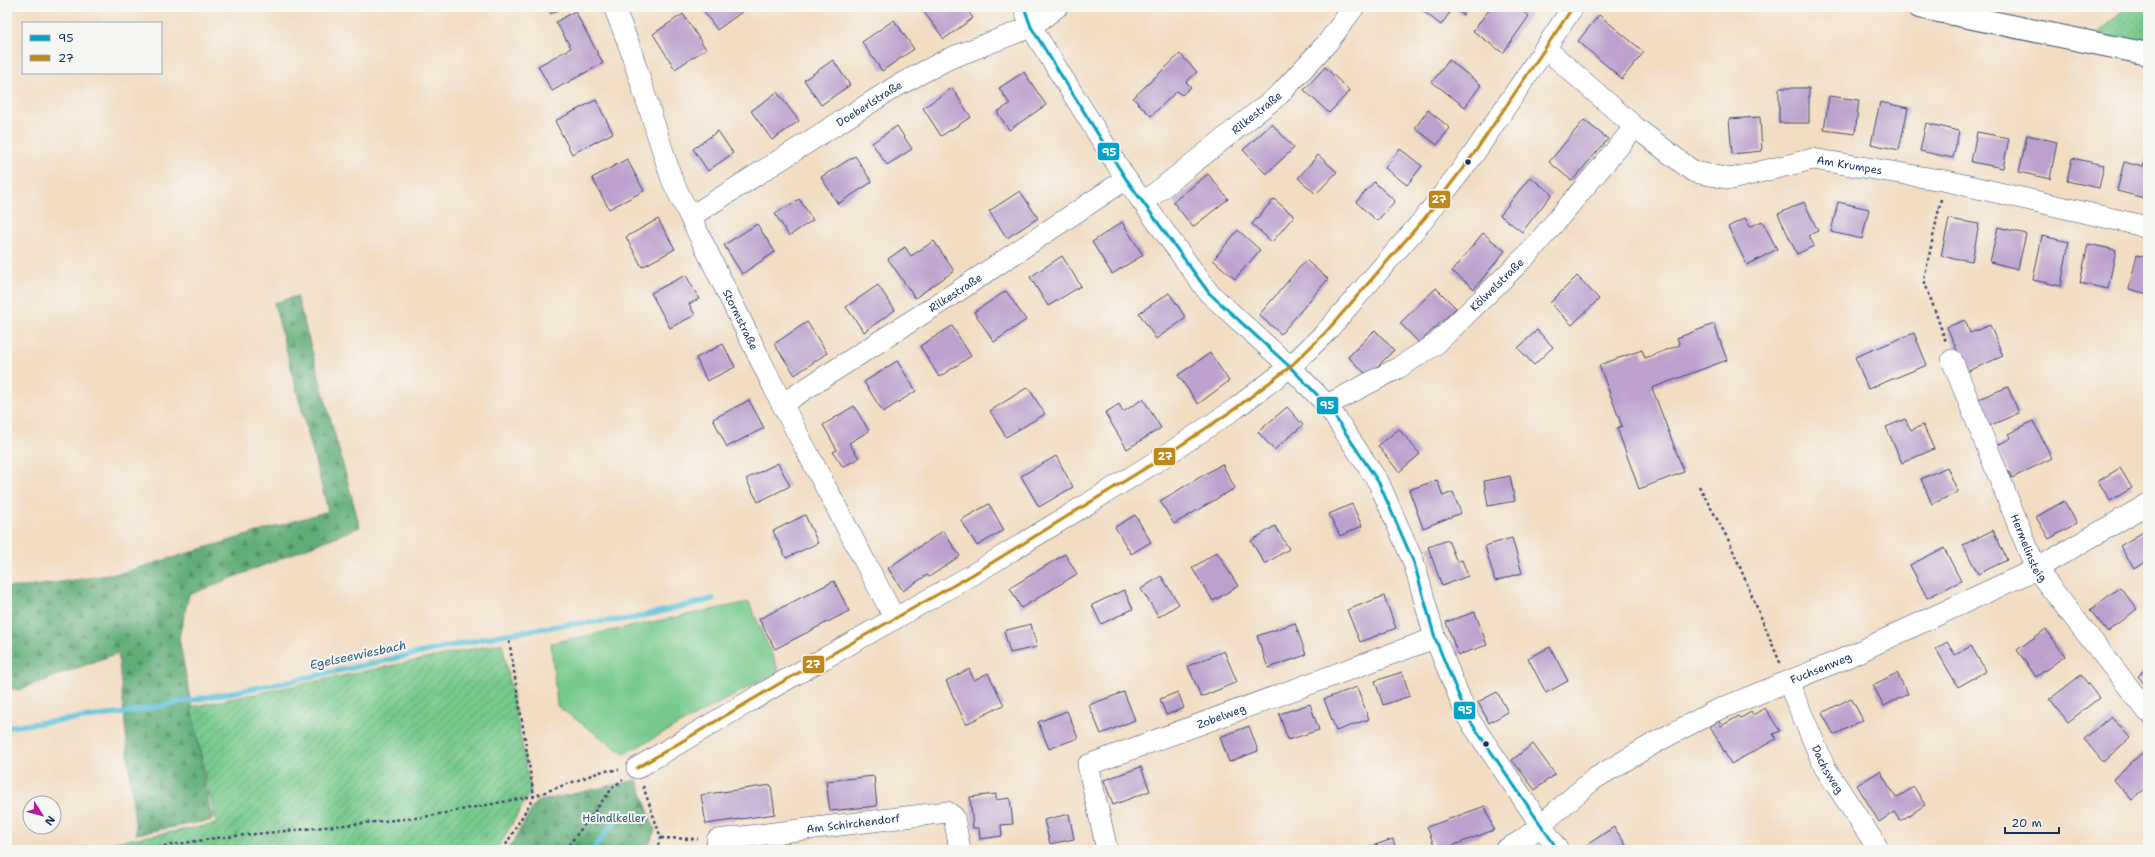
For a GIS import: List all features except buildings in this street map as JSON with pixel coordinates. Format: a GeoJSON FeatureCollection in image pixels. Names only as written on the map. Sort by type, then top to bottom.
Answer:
{"type":"FeatureCollection","features":[{"type":"Feature","properties":{"kind":"main road"},"geometry":{"type":"LineString","coordinates":[[1919,7],[2148,54]]}},
{"type":"Feature","properties":{"kind":"street","name":"Stormstraße"},"geometry":{"type":"LineString","coordinates":[[614,7],[631,52],[672,180],[782,404],[895,619]]}},
{"type":"Feature","properties":{"kind":"street"},"geometry":{"type":"LineString","coordinates":[[1024,7],[1031,27],[1126,179],[1209,294],[1290,367],[1327,405],[1379,483],[1414,563],[1435,638],[1468,718],[1558,850]]}},
{"type":"Feature","properties":{"kind":"street","name":"Doeberlstraße"},"geometry":{"type":"LineString","coordinates":[[690,217],[895,87],[948,59],[1031,27],[1057,7]]}},
{"type":"Feature","properties":{"kind":"street","name":"Rilkestraße"},"geometry":{"type":"LineString","coordinates":[[1143,203],[1280,94],[1328,42],[1354,7]]}},
{"type":"Feature","properties":{"kind":"street"},"geometry":{"type":"LineString","coordinates":[[637,768],[777,685],[972,575],[1162,458],[1236,408],[1290,367],[1326,332],[1424,219],[1473,155],[1573,7]]}},
{"type":"Feature","properties":{"kind":"street","name":"Am Krumpes"},"geometry":{"type":"LineString","coordinates":[[1545,48],[1636,127],[1694,172],[1731,179],[1813,159],[1947,181],[2148,227]]}},
{"type":"Feature","properties":{"kind":"street","name":"Kölwelstraße"},"geometry":{"type":"LineString","coordinates":[[1327,405],[1398,368],[1436,344],[1530,252],[1636,127]]}},
{"type":"Feature","properties":{"kind":"street","name":"Rilkestraße"},"geometry":{"type":"LineString","coordinates":[[782,404],[955,293],[1126,179]]}},
{"type":"Feature","properties":{"kind":"street","name":"Hermelinsteig"},"geometry":{"type":"LineString","coordinates":[[1952,360],[2036,569],[2148,712]]}},
{"type":"Feature","properties":{"kind":"street","name":"Fuchsenweg"},"geometry":{"type":"LineString","coordinates":[[1505,850],[1524,840],[1594,779],[1658,740],[1715,711],[1788,682],[1906,631],[2036,569],[2148,504]]}},
{"type":"Feature","properties":{"kind":"street","name":"Zobelweg"},"geometry":{"type":"LineString","coordinates":[[1107,850],[1088,765],[1435,638]]}},
{"type":"Feature","properties":{"kind":"street","name":"Dachsweg"},"geometry":{"type":"LineString","coordinates":[[1788,682],[1825,768],[1879,850]]}},
{"type":"Feature","properties":{"kind":"street","name":"Am Schirchendorf"},"geometry":{"type":"LineString","coordinates":[[717,840],[947,812],[954,817],[960,850]]}},
{"type":"Feature","properties":{"kind":"path"},"geometry":{"type":"LineString","coordinates":[[1947,181],[1924,280],[1952,360]]}},
{"type":"Feature","properties":{"kind":"path"},"geometry":{"type":"LineString","coordinates":[[1699,486],[1730,540],[1788,682]]}},
{"type":"Feature","properties":{"kind":"path"},"geometry":{"type":"LineString","coordinates":[[503,850],[534,796],[509,640]]}},
{"type":"Feature","properties":{"kind":"path"},"geometry":{"type":"LineString","coordinates":[[140,850],[216,838],[424,817],[534,796],[603,771],[637,768]]}},
{"type":"Feature","properties":{"kind":"path"},"geometry":{"type":"LineString","coordinates":[[637,768],[661,838],[656,850]]}},
{"type":"Feature","properties":{"kind":"path"},"geometry":{"type":"LineString","coordinates":[[565,850],[614,786],[637,768]]}},
{"type":"Feature","properties":{"kind":"path"},"geometry":{"type":"LineString","coordinates":[[661,838],[717,840]]}},
{"type":"Feature","properties":{"kind":"green space"},"geometry":{"type":"Polygon","coordinates":[[[2126,7],[2148,7],[2148,42],[2094,37],[2126,7]]]}},
{"type":"Feature","properties":{"kind":"green space"},"geometry":{"type":"Polygon","coordinates":[[[297,296],[360,527],[189,595],[179,637],[212,820],[136,834],[118,653],[18,690],[7,688],[7,587],[27,587],[121,573],[328,511],[274,303],[297,296]]]}},
{"type":"Feature","properties":{"kind":"green space"},"geometry":{"type":"Polygon","coordinates":[[[749,602],[779,671],[624,754],[557,706],[551,643],[749,602]]]}},
{"type":"Feature","properties":{"kind":"green space"},"geometry":{"type":"Polygon","coordinates":[[[502,643],[531,791],[497,850],[71,850],[216,824],[191,707],[502,643]]]}},
{"type":"Feature","properties":{"kind":"green space","name":"Heindlkeller"},"geometry":{"type":"Polygon","coordinates":[[[637,780],[655,830],[647,850],[508,850],[536,802],[637,780]]]}},
{"type":"Feature","properties":{"kind":"waterway","name":"Egelseewiesbach"},"geometry":{"type":"LineString","coordinates":[[7,727],[124,713],[287,682],[501,635],[564,625],[630,619],[713,599]]}},
{"type":"Feature","properties":{"kind":"waterway"},"geometry":{"type":"LineString","coordinates":[[593,850],[622,811]]}},
{"type":"Feature","properties":{"kind":"transit line","name":"95"},"geometry":{"type":"LineString","coordinates":[[1024,7],[1031,27],[1126,179],[1209,293],[1290,367],[1327,405],[1379,483],[1414,563],[1435,638],[1468,718],[1558,850]]}},
{"type":"Feature","properties":{"kind":"transit line","name":"27"},"geometry":{"type":"LineString","coordinates":[[637,768],[777,685],[972,575],[1162,458],[1236,408],[1290,367],[1326,332],[1424,219],[1473,155],[1573,7]]}}]}
